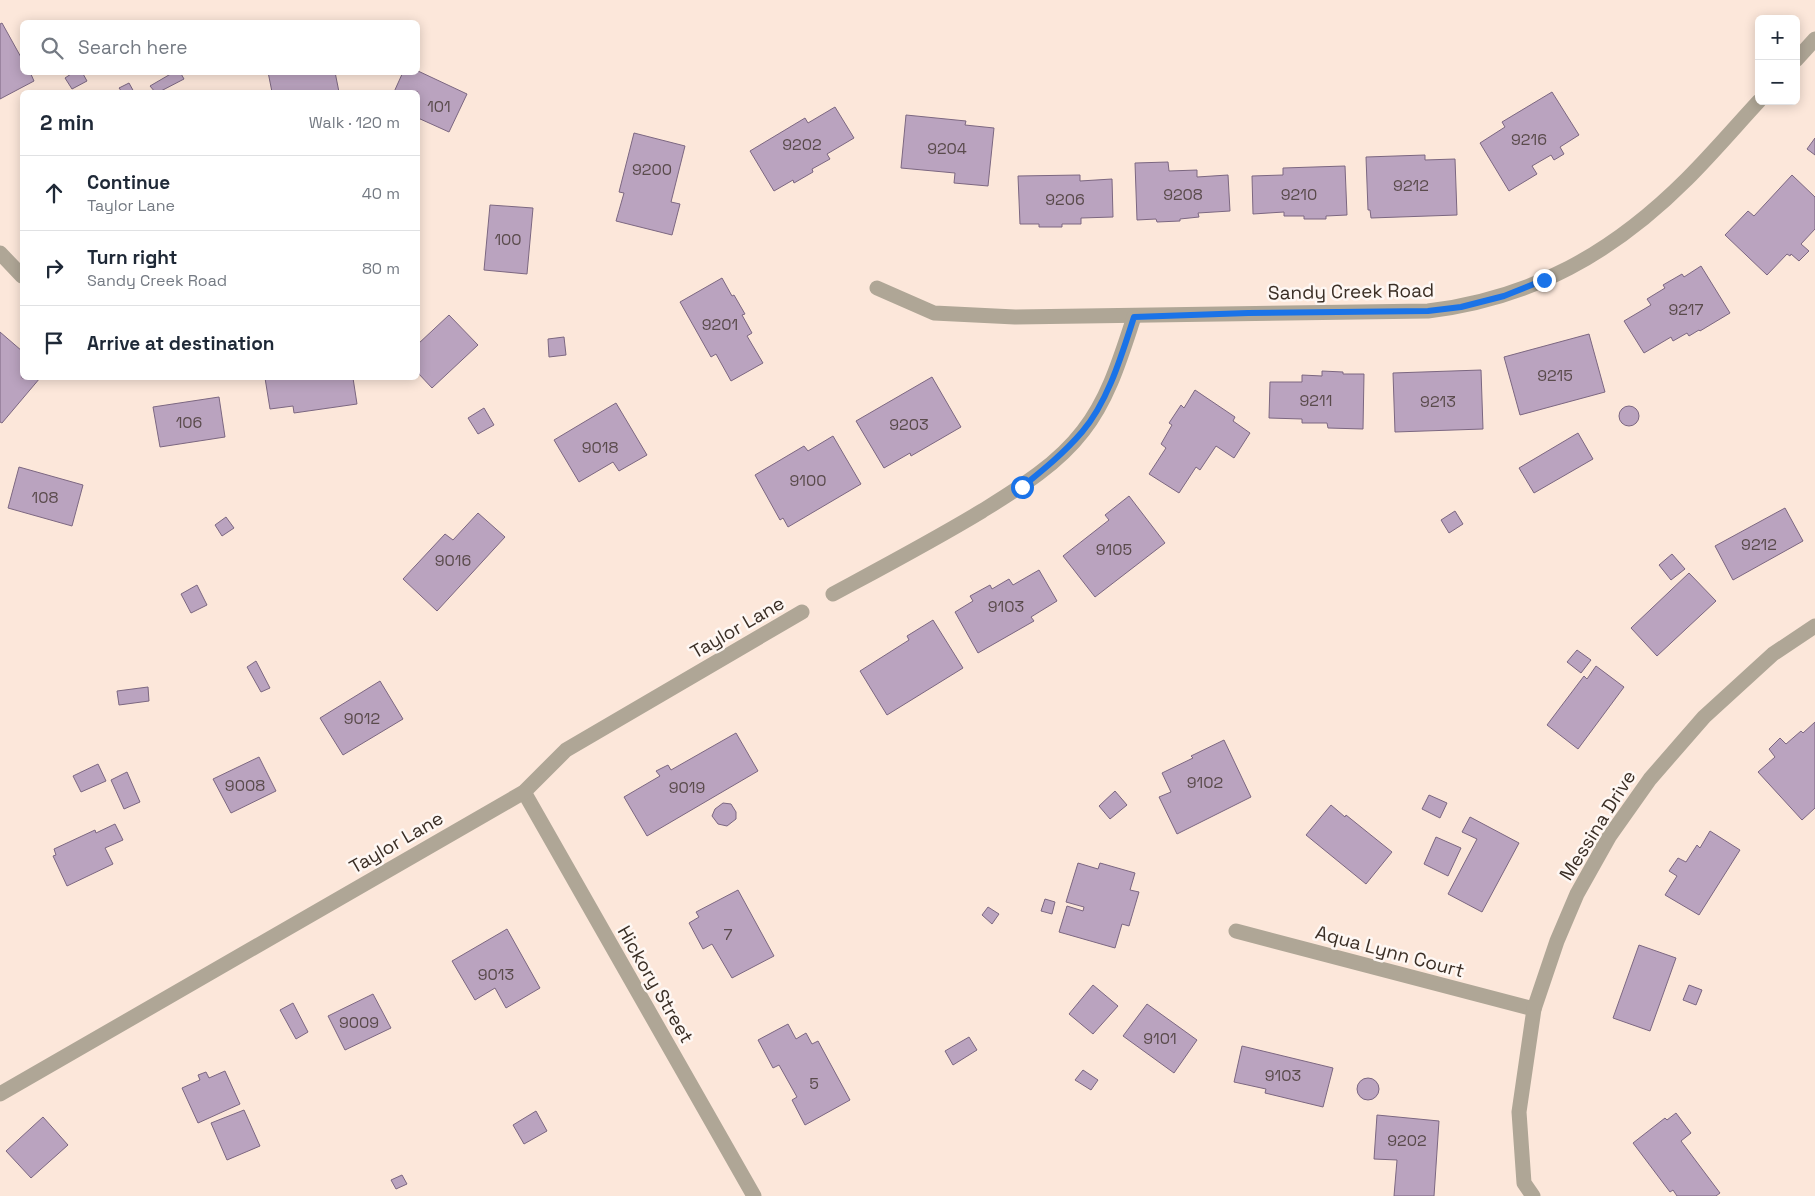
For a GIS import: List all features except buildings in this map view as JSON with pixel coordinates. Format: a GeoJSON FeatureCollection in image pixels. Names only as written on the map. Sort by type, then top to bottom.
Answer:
{"type":"FeatureCollection","features":[{"type":"Feature","properties":{"kind":"street"},"geometry":{"type":"LineString","coordinates":[[1800,56],[1815,39]]}},
{"type":"Feature","properties":{"kind":"street","name":"Sandy Creek Road"},"geometry":{"type":"LineString","coordinates":[[877,288],[934,313],[1016,317],[1134,317],[1248,313],[1428,311],[1461,307],[1504,296],[1544,280],[1578,264],[1613,242],[1687,179],[1755,105]]}},
{"type":"Feature","properties":{"kind":"street"},"geometry":{"type":"LineString","coordinates":[[0,253],[20,274]]}},
{"type":"Feature","properties":{"kind":"street"},"geometry":{"type":"LineString","coordinates":[[833,594],[1022,487],[1057,459],[1084,431],[1107,392],[1134,317]]}},
{"type":"Feature","properties":{"kind":"street","name":"Taylor Lane"},"geometry":{"type":"LineString","coordinates":[[0,1094],[524,792],[566,750],[802,612]]}},
{"type":"Feature","properties":{"kind":"street","name":"Messina Drive"},"geometry":{"type":"LineString","coordinates":[[1533,1196],[1524,1183],[1519,1112],[1534,1009],[1557,941],[1576,894],[1609,837],[1650,779],[1704,717],[1773,654],[1815,626]]}},
{"type":"Feature","properties":{"kind":"street","name":"Hickory Street"},"geometry":{"type":"LineString","coordinates":[[524,792],[754,1196]]}},
{"type":"Feature","properties":{"kind":"street","name":"Aqua Lynn Court"},"geometry":{"type":"LineString","coordinates":[[1236,931],[1534,1009]]}},
{"type":"Feature","properties":{"kind":"route"},"geometry":{"type":"LineString","coordinates":[[1022,487],[1057,459],[1084,431],[1107,392],[1134,317],[1248,313],[1428,311],[1461,307],[1504,296],[1544,280]]}}]}
